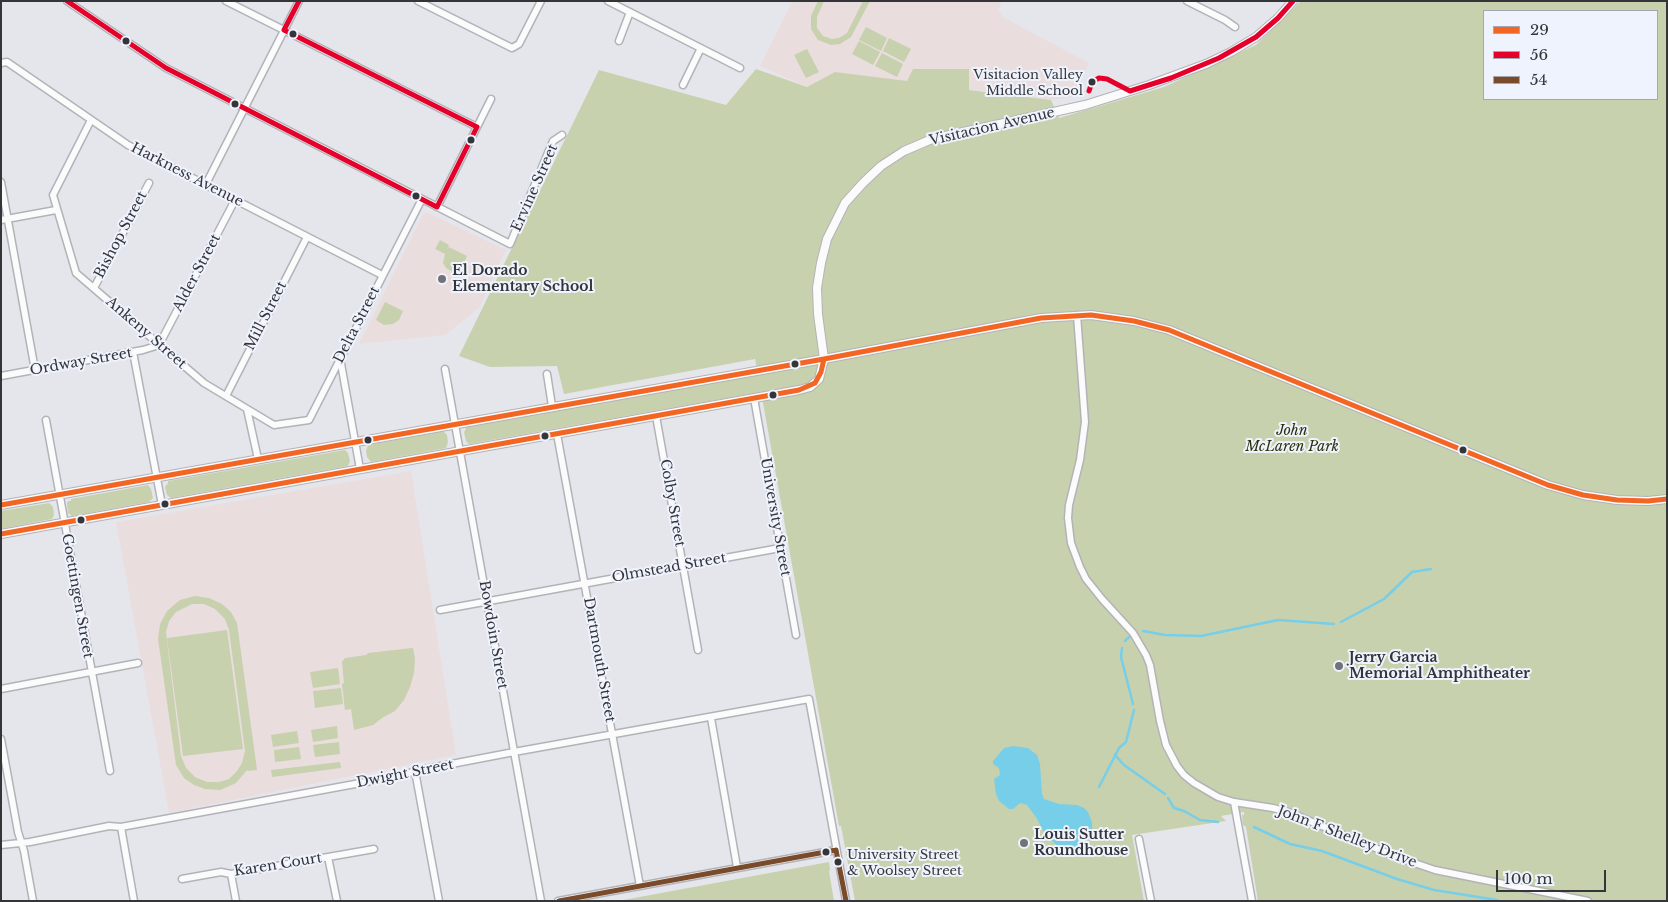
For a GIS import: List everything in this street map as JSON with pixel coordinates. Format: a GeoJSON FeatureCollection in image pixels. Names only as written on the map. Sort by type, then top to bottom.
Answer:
{"type":"FeatureCollection","features":[{"type":"Feature","properties":{"kind":"street"},"geometry":{"type":"LineString","coordinates":[[67,1],[166,68],[437,207],[491,99]]}},
{"type":"Feature","properties":{"kind":"street"},"geometry":{"type":"LineString","coordinates":[[226,1],[477,127]]}},
{"type":"Feature","properties":{"kind":"street"},"geometry":{"type":"LineString","coordinates":[[206,184],[299,1]]}},
{"type":"Feature","properties":{"kind":"street"},"geometry":{"type":"LineString","coordinates":[[418,1],[509,48],[519,44],[541,1]]}},
{"type":"Feature","properties":{"kind":"street"},"geometry":{"type":"LineString","coordinates":[[608,1],[740,68]]}},
{"type":"Feature","properties":{"kind":"street"},"geometry":{"type":"LineString","coordinates":[[1187,1],[1235,27]]}},
{"type":"Feature","properties":{"kind":"street","name":"Visitacion Avenue"},"geometry":{"type":"LineString","coordinates":[[824,359],[817,302],[818,276],[823,251],[832,227],[845,203],[862,183],[881,166],[904,151],[932,139],[1079,106],[1140,88],[1206,64],[1256,37],[1278,18],[1293,1]]}},
{"type":"Feature","properties":{"kind":"street"},"geometry":{"type":"LineString","coordinates":[[619,41],[630,12]]}},
{"type":"Feature","properties":{"kind":"street"},"geometry":{"type":"LineString","coordinates":[[683,84],[701,48]]}},
{"type":"Feature","properties":{"kind":"street","name":"Harkness Avenue"},"geometry":{"type":"LineString","coordinates":[[1,63],[7,62],[128,145],[382,275]]}},
{"type":"Feature","properties":{"kind":"street","name":"Ankeny Street"},"geometry":{"type":"LineString","coordinates":[[91,120],[52,195],[76,274],[204,383],[274,425]]}},
{"type":"Feature","properties":{"kind":"street","name":"Ervine Street"},"geometry":{"type":"LineString","coordinates":[[437,207],[510,244],[553,141],[562,135]]}},
{"type":"Feature","properties":{"kind":"street"},"geometry":{"type":"LineString","coordinates":[[1,182],[4,220],[35,370]]}},
{"type":"Feature","properties":{"kind":"street","name":"Bishop Street"},"geometry":{"type":"LineString","coordinates":[[94,288],[149,183]]}},
{"type":"Feature","properties":{"kind":"street","name":"Delta Street"},"geometry":{"type":"LineString","coordinates":[[274,425],[309,420],[422,199]]}},
{"type":"Feature","properties":{"kind":"street","name":"Alder Street"},"geometry":{"type":"LineString","coordinates":[[159,345],[236,200]]}},
{"type":"Feature","properties":{"kind":"street"},"geometry":{"type":"LineString","coordinates":[[4,220],[56,210]]}},
{"type":"Feature","properties":{"kind":"street","name":"Mill Street"},"geometry":{"type":"LineString","coordinates":[[226,396],[307,237]]}},
{"type":"Feature","properties":{"kind":"street"},"geometry":{"type":"LineString","coordinates":[[1,505],[824,359],[1041,318],[1077,315],[1101,316],[1134,321],[1168,330],[1548,485],[1584,495],[1617,500],[1648,501],[1667,499]]}},
{"type":"Feature","properties":{"kind":"street","name":"John F Shelley Drive"},"geometry":{"type":"LineString","coordinates":[[1077,315],[1085,422],[1080,460],[1068,505],[1069,531],[1075,555],[1093,589],[1133,633],[1146,655],[1162,733],[1177,766],[1194,783],[1218,797],[1234,802],[1288,812],[1397,857],[1435,870],[1588,901]]}},
{"type":"Feature","properties":{"kind":"street","name":"Ordway Street"},"geometry":{"type":"LineString","coordinates":[[1,376],[133,352],[159,345]]}},
{"type":"Feature","properties":{"kind":"street"},"geometry":{"type":"LineString","coordinates":[[133,352],[162,505]]}},
{"type":"Feature","properties":{"kind":"street"},"geometry":{"type":"LineString","coordinates":[[340,358],[360,469]]}},
{"type":"Feature","properties":{"kind":"street"},"geometry":{"type":"LineString","coordinates":[[1,534],[799,390],[810,386],[818,379],[824,359]]}},
{"type":"Feature","properties":{"kind":"street","name":"Bowdoin Street"},"geometry":{"type":"LineString","coordinates":[[445,369],[541,901]]}},
{"type":"Feature","properties":{"kind":"street"},"geometry":{"type":"LineString","coordinates":[[547,374],[552,406]]}},
{"type":"Feature","properties":{"kind":"street","name":"University Street"},"geometry":{"type":"LineString","coordinates":[[754,398],[796,635]]}},
{"type":"Feature","properties":{"kind":"street"},"geometry":{"type":"LineString","coordinates":[[247,409],[258,459]]}},
{"type":"Feature","properties":{"kind":"street","name":"Colby Street"},"geometry":{"type":"LineString","coordinates":[[656,416],[698,650]]}},
{"type":"Feature","properties":{"kind":"street","name":"Goettingen Street"},"geometry":{"type":"LineString","coordinates":[[46,420],[110,771]]}},
{"type":"Feature","properties":{"kind":"street","name":"Dartmouth Street"},"geometry":{"type":"LineString","coordinates":[[557,434],[640,886]]}},
{"type":"Feature","properties":{"kind":"street","name":"Olmstead Street"},"geometry":{"type":"LineString","coordinates":[[440,610],[780,548]]}},
{"type":"Feature","properties":{"kind":"street"},"geometry":{"type":"LineString","coordinates":[[1,689],[138,663]]}},
{"type":"Feature","properties":{"kind":"street","name":"Dwight Street"},"geometry":{"type":"LineString","coordinates":[[1,845],[109,826],[121,827],[404,775],[415,771],[514,752],[809,699],[836,850]]}},
{"type":"Feature","properties":{"kind":"street"},"geometry":{"type":"LineString","coordinates":[[711,718],[738,868]]}},
{"type":"Feature","properties":{"kind":"street"},"geometry":{"type":"LineString","coordinates":[[1,739],[32,901]]}},
{"type":"Feature","properties":{"kind":"street"},"geometry":{"type":"LineString","coordinates":[[415,771],[439,901]]}},
{"type":"Feature","properties":{"kind":"street"},"geometry":{"type":"LineString","coordinates":[[1234,802],[1252,901]]}},
{"type":"Feature","properties":{"kind":"street"},"geometry":{"type":"LineString","coordinates":[[121,827],[134,901]]}},
{"type":"Feature","properties":{"kind":"street"},"geometry":{"type":"LineString","coordinates":[[1139,839],[1151,901]]}},
{"type":"Feature","properties":{"kind":"street","name":"Karen Court"},"geometry":{"type":"LineString","coordinates":[[182,879],[221,872],[231,874],[374,849]]}},
{"type":"Feature","properties":{"kind":"street"},"geometry":{"type":"LineString","coordinates":[[558,901],[836,850],[846,901]]}},
{"type":"Feature","properties":{"kind":"street"},"geometry":{"type":"LineString","coordinates":[[328,857],[337,901]]}},
{"type":"Feature","properties":{"kind":"street"},"geometry":{"type":"LineString","coordinates":[[231,874],[236,901]]}},
{"type":"Feature","properties":{"kind":"shaded area","name":"Visitacion Valley Middle School"},"geometry":{"type":"Polygon","coordinates":[[[792,1],[1002,1],[998,10],[1003,17],[1089,63],[1072,97],[1051,100],[835,72],[807,87],[760,66],[792,1]]]}},
{"type":"Feature","properties":{"kind":"shaded area","name":"El Dorado Elementary School"},"geometry":{"type":"Polygon","coordinates":[[[426,212],[506,250],[479,308],[445,335],[359,344],[422,216],[426,212]]]}},
{"type":"Feature","properties":{"kind":"shaded area"},"geometry":{"type":"Polygon","coordinates":[[[411,471],[456,755],[169,813],[116,522],[411,471]]]}},
{"type":"Feature","properties":{"kind":"green space"},"geometry":{"type":"Polygon","coordinates":[[[818,1],[824,1],[817,17],[817,28],[823,36],[832,39],[839,38],[847,33],[863,1],[870,1],[851,37],[840,44],[831,45],[818,40],[811,29],[811,16],[818,1]]]}},
{"type":"Feature","properties":{"kind":"green space","name":"John McLaren Park"},"geometry":{"type":"Polygon","coordinates":[[[1301,1],[1667,1],[1667,901],[1258,901],[1246,827],[1243,825],[1242,815],[1244,815],[1244,812],[1221,816],[1226,821],[1132,835],[1144,901],[855,901],[841,826],[839,826],[761,392],[469,444],[466,441],[464,432],[466,427],[758,374],[755,359],[564,394],[557,366],[490,367],[459,356],[599,70],[726,105],[756,69],[807,87],[835,72],[907,81],[913,69],[969,69],[969,90],[1051,100],[1059,118],[1164,87],[1256,45],[1301,1]]]}},
{"type":"Feature","properties":{"kind":"green space"},"geometry":{"type":"Polygon","coordinates":[[[866,27],[887,38],[881,51],[859,40],[866,27]]]}},
{"type":"Feature","properties":{"kind":"green space"},"geometry":{"type":"Polygon","coordinates":[[[889,38],[911,49],[904,62],[883,51],[889,38]]]}},
{"type":"Feature","properties":{"kind":"green space"},"geometry":{"type":"Polygon","coordinates":[[[859,41],[880,52],[873,65],[852,54],[859,41]]]}},
{"type":"Feature","properties":{"kind":"green space"},"geometry":{"type":"Polygon","coordinates":[[[807,49],[819,72],[806,78],[794,55],[807,49]]]}},
{"type":"Feature","properties":{"kind":"green space"},"geometry":{"type":"Polygon","coordinates":[[[882,53],[903,64],[897,77],[875,66],[882,53]]]}},
{"type":"Feature","properties":{"kind":"green space"},"geometry":{"type":"Polygon","coordinates":[[[440,240],[449,245],[447,250],[449,247],[467,256],[458,275],[446,268],[443,263],[445,254],[435,249],[440,240]]]}},
{"type":"Feature","properties":{"kind":"green space"},"geometry":{"type":"Polygon","coordinates":[[[385,302],[403,311],[399,320],[393,324],[384,325],[376,320],[385,302]]]}},
{"type":"Feature","properties":{"kind":"green space"},"geometry":{"type":"Polygon","coordinates":[[[443,431],[447,435],[448,442],[446,448],[371,462],[367,457],[368,445],[443,431]]]}},
{"type":"Feature","properties":{"kind":"green space"},"geometry":{"type":"Polygon","coordinates":[[[345,450],[350,461],[348,466],[171,498],[167,495],[165,487],[168,481],[345,450]]]}},
{"type":"Feature","properties":{"kind":"green space"},"geometry":{"type":"Polygon","coordinates":[[[148,485],[153,498],[149,502],[72,516],[68,513],[67,504],[71,499],[148,485]]]}},
{"type":"Feature","properties":{"kind":"green space"},"geometry":{"type":"Polygon","coordinates":[[[49,503],[53,507],[54,515],[52,519],[1,529],[1,511],[49,503]]]}},
{"type":"Feature","properties":{"kind":"green space"},"geometry":{"type":"Polygon","coordinates":[[[195,596],[209,598],[222,604],[231,612],[237,623],[257,770],[247,770],[236,783],[220,790],[205,789],[194,785],[184,778],[176,765],[158,639],[160,624],[167,611],[180,600],[195,596]],[[192,604],[176,612],[169,621],[166,632],[181,756],[186,768],[195,777],[207,782],[219,782],[229,779],[237,771],[242,763],[245,751],[229,630],[225,619],[215,609],[204,604],[192,604]]]}},
{"type":"Feature","properties":{"kind":"green space"},"geometry":{"type":"Polygon","coordinates":[[[227,630],[243,749],[183,756],[167,638],[227,630]]]}},
{"type":"Feature","properties":{"kind":"green space"},"geometry":{"type":"Polygon","coordinates":[[[413,648],[415,658],[414,673],[404,700],[395,711],[373,725],[354,730],[351,709],[345,710],[342,662],[345,658],[366,655],[368,653],[413,648]]]}},
{"type":"Feature","properties":{"kind":"green space"},"geometry":{"type":"Polygon","coordinates":[[[338,668],[340,684],[313,688],[310,672],[338,668]]]}},
{"type":"Feature","properties":{"kind":"green space"},"geometry":{"type":"Polygon","coordinates":[[[341,688],[343,704],[315,708],[313,691],[341,688]]]}},
{"type":"Feature","properties":{"kind":"green space"},"geometry":{"type":"Polygon","coordinates":[[[337,726],[338,738],[313,742],[311,730],[337,726]]]}},
{"type":"Feature","properties":{"kind":"green space"},"geometry":{"type":"Polygon","coordinates":[[[297,731],[299,743],[273,747],[271,735],[297,731]]]}},
{"type":"Feature","properties":{"kind":"green space"},"geometry":{"type":"Polygon","coordinates":[[[339,742],[340,754],[315,757],[313,745],[339,742]]]}},
{"type":"Feature","properties":{"kind":"green space"},"geometry":{"type":"Polygon","coordinates":[[[299,747],[301,759],[275,762],[274,750],[299,747]]]}},
{"type":"Feature","properties":{"kind":"green space"},"geometry":{"type":"Polygon","coordinates":[[[340,762],[341,768],[272,777],[271,770],[340,762]]]}},
{"type":"Feature","properties":{"kind":"green space"},"geometry":{"type":"Polygon","coordinates":[[[829,862],[834,901],[618,901],[829,862]]]}},
{"type":"Feature","properties":{"kind":"water"},"geometry":{"type":"Polygon","coordinates":[[[1013,746],[1028,748],[1037,755],[1040,764],[1044,799],[1059,804],[1077,805],[1088,812],[1092,822],[1092,830],[1088,839],[1082,844],[1070,849],[1057,845],[1046,836],[1027,805],[1020,803],[1013,809],[1009,809],[999,801],[994,779],[1000,775],[999,768],[993,764],[993,761],[1004,748],[1013,746]]]}},
{"type":"Feature","properties":{"kind":"waterway"},"geometry":{"type":"LineString","coordinates":[[1341,622],[1384,599],[1412,572],[1431,569]]}},
{"type":"Feature","properties":{"kind":"waterway"},"geometry":{"type":"LineString","coordinates":[[1143,631],[1165,635],[1201,636],[1278,620],[1334,624]]}},
{"type":"Feature","properties":{"kind":"waterway"},"geometry":{"type":"LineString","coordinates":[[1125,641],[1129,637]]}},
{"type":"Feature","properties":{"kind":"waterway"},"geometry":{"type":"LineString","coordinates":[[1122,648],[1121,657],[1133,704]]}},
{"type":"Feature","properties":{"kind":"waterway"},"geometry":{"type":"LineString","coordinates":[[1099,787],[1119,748],[1126,742],[1134,710]]}},
{"type":"Feature","properties":{"kind":"waterway"},"geometry":{"type":"LineString","coordinates":[[1115,755],[1124,765],[1165,794]]}},
{"type":"Feature","properties":{"kind":"waterway"},"geometry":{"type":"LineString","coordinates":[[1168,798],[1174,808],[1200,820],[1218,822]]}},
{"type":"Feature","properties":{"kind":"waterway"},"geometry":{"type":"LineString","coordinates":[[1254,827],[1290,844],[1322,851],[1397,879],[1434,890],[1497,900]]}},
{"type":"Feature","properties":{"kind":"transit line","name":"56"},"geometry":{"type":"LineString","coordinates":[[67,1],[166,68],[437,207],[477,127],[284,30],[299,1]]}},
{"type":"Feature","properties":{"kind":"transit line","name":"56"},"geometry":{"type":"LineString","coordinates":[[1089,91],[1092,82],[1099,78],[1107,79],[1130,91],[1171,78],[1219,58],[1256,37],[1278,18],[1293,1]]}},
{"type":"Feature","properties":{"kind":"transit line","name":"29"},"geometry":{"type":"LineString","coordinates":[[1,505],[824,359],[1041,318],[1091,315],[1134,321],[1169,330],[1548,485],[1583,495],[1617,500],[1648,501],[1667,499]]}},
{"type":"Feature","properties":{"kind":"transit line","name":"29"},"geometry":{"type":"LineString","coordinates":[[1,534],[799,390],[815,383],[821,372],[824,359]]}},
{"type":"Feature","properties":{"kind":"transit line","name":"54"},"geometry":{"type":"LineString","coordinates":[[836,850],[846,901]]}},
{"type":"Feature","properties":{"kind":"transit line","name":"54"},"geometry":{"type":"LineString","coordinates":[[559,901],[836,850]]}},
{"type":"Feature","properties":{"kind":"place","name":"Visitacion Valley Middle School"},"geometry":{"type":"Point","coordinates":[1092,82]}},
{"type":"Feature","properties":{"kind":"place","name":"El Dorado Elementary School"},"geometry":{"type":"Point","coordinates":[442,279]}},
{"type":"Feature","properties":{"kind":"place","name":"Jerry Garcia Memorial Amphitheater"},"geometry":{"type":"Point","coordinates":[1339,666]}},
{"type":"Feature","properties":{"kind":"place","name":"Louis Sutter Roundhouse"},"geometry":{"type":"Point","coordinates":[1024,843]}},
{"type":"Feature","properties":{"kind":"place","name":"University Street & Woolsey Street"},"geometry":{"type":"Point","coordinates":[838,862]}}]}
